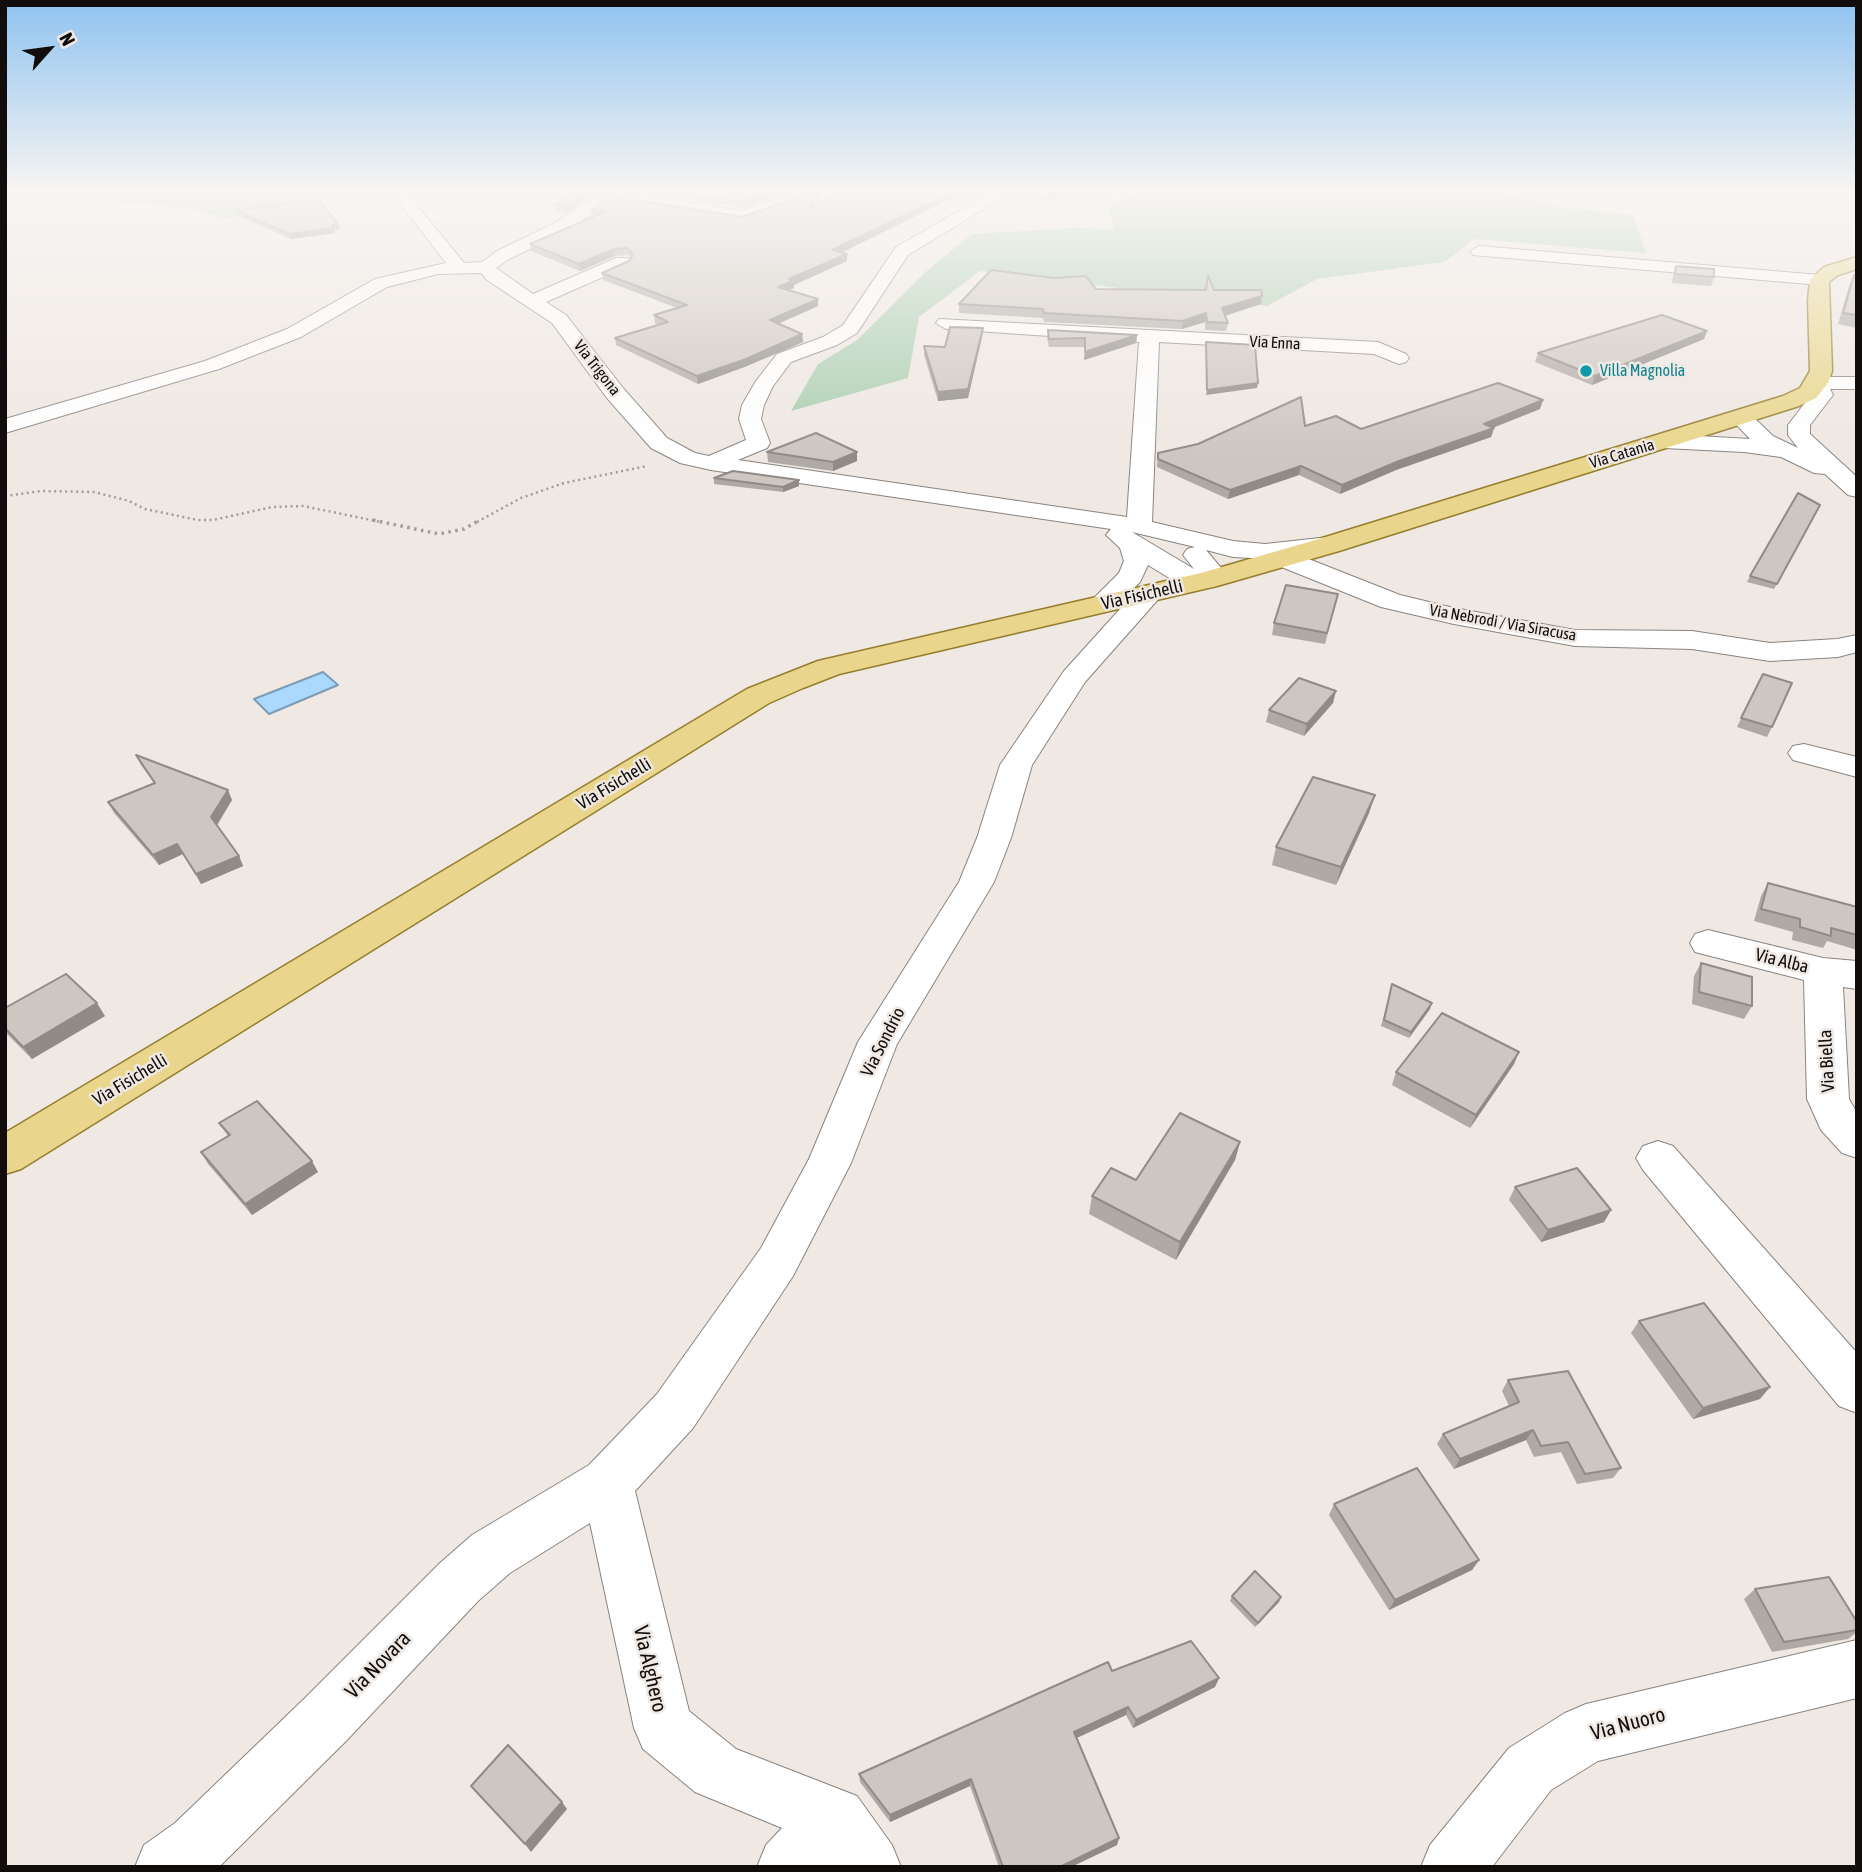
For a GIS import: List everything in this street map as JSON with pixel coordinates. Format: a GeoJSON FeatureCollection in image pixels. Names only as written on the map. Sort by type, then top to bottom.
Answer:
{"type":"FeatureCollection","features":[{"type":"Feature","properties":{"kind":"main road"},"geometry":{"type":"LineString","coordinates":[[1813,391],[1821,323],[1818,301],[1820,280]]}},
{"type":"Feature","properties":{"kind":"main road","name":"Via Catania"},"geometry":{"type":"LineString","coordinates":[[1283,558],[1741,418],[1813,391]]}},
{"type":"Feature","properties":{"kind":"main road","name":"Via Fisichelli"},"geometry":{"type":"LineString","coordinates":[[5,1156],[758,696],[829,667],[1148,595],[1283,558]]}},
{"type":"Feature","properties":{"kind":"street"},"geometry":{"type":"LineString","coordinates":[[5,426],[212,365],[294,332],[381,283],[394,280]]}},
{"type":"Feature","properties":{"kind":"street","name":"Via Trigona"},"geometry":{"type":"LineString","coordinates":[[502,280],[559,319],[615,393],[659,443],[700,461],[1091,519],[1115,532],[1143,534]]}},
{"type":"Feature","properties":{"kind":"street"},"geometry":{"type":"LineString","coordinates":[[534,300],[579,280]]}},
{"type":"Feature","properties":{"kind":"street"},"geometry":{"type":"LineString","coordinates":[[700,461],[759,443],[750,419],[762,385],[784,358],[830,341],[850,329],[882,280]]}},
{"type":"Feature","properties":{"kind":"street","name":"Via Enna"},"geometry":{"type":"LineString","coordinates":[[946,323],[1378,348],[1399,358]]}},
{"type":"Feature","properties":{"kind":"street"},"geometry":{"type":"LineString","coordinates":[[1102,604],[1130,576],[1138,561],[1143,534],[1149,336]]}},
{"type":"Feature","properties":{"kind":"street"},"geometry":{"type":"LineString","coordinates":[[1813,391],[1857,383]]}},
{"type":"Feature","properties":{"kind":"street"},"geometry":{"type":"LineString","coordinates":[[1813,391],[1857,392]]}},
{"type":"Feature","properties":{"kind":"street"},"geometry":{"type":"LineString","coordinates":[[1799,449],[1799,425],[1813,391]]}},
{"type":"Feature","properties":{"kind":"street"},"geometry":{"type":"LineString","coordinates":[[1741,418],[1765,441],[1799,449],[1817,465],[1855,489]]}},
{"type":"Feature","properties":{"kind":"street"},"geometry":{"type":"LineString","coordinates":[[1664,441],[1799,449]]}},
{"type":"Feature","properties":{"kind":"street"},"geometry":{"type":"LineString","coordinates":[[1143,534],[1265,552],[1329,545]]}},
{"type":"Feature","properties":{"kind":"street"},"geometry":{"type":"LineString","coordinates":[[1143,534],[1181,573],[1208,580]]}},
{"type":"Feature","properties":{"kind":"street","name":"Via Nebrodi / Via Siracusa"},"geometry":{"type":"LineString","coordinates":[[1283,558],[1391,601],[1454,616],[1575,638],[1692,640],[1770,652],[1838,648],[1857,643]]}},
{"type":"Feature","properties":{"kind":"street","name":"Via Sondrio"},"geometry":{"type":"LineString","coordinates":[[607,1483],[675,1411],[777,1262],[830,1163],[878,1042],[976,882],[994,838],[1016,765],[1074,677],[1148,595]]}},
{"type":"Feature","properties":{"kind":"street"},"geometry":{"type":"LineString","coordinates":[[1804,753],[1857,767]]}},
{"type":"Feature","properties":{"kind":"street","name":"Via Alba"},"geometry":{"type":"LineString","coordinates":[[1708,943],[1840,973]]}},
{"type":"Feature","properties":{"kind":"street","name":"Via Biella"},"geometry":{"type":"LineString","coordinates":[[1840,973],[1828,1099],[1836,1118],[1857,1141]]}},
{"type":"Feature","properties":{"kind":"street"},"geometry":{"type":"LineString","coordinates":[[1658,1158],[1857,1390]]}},
{"type":"Feature","properties":{"kind":"street","name":"Via Alghero"},"geometry":{"type":"LineString","coordinates":[[607,1483],[664,1728],[716,1772],[835,1818]]}},
{"type":"Feature","properties":{"kind":"street","name":"Via Novara"},"geometry":{"type":"LineString","coordinates":[[166,1867],[197,1845],[325,1720],[459,1582],[491,1554],[607,1483]]}},
{"type":"Feature","properties":{"kind":"street","name":"Via Nuoro"},"geometry":{"type":"LineString","coordinates":[[1452,1867],[1530,1769],[1586,1734],[1857,1669]]}},
{"type":"Feature","properties":{"kind":"street"},"geometry":{"type":"LineString","coordinates":[[788,1867],[835,1818],[870,1867]]}},
{"type":"Feature","properties":{"kind":"path"},"geometry":{"type":"LineString","coordinates":[[5,496],[41,491],[94,492],[129,501],[145,509],[198,520],[213,520],[272,507],[303,506],[439,534],[464,529],[521,499],[564,483],[700,461]]}},
{"type":"Feature","properties":{"kind":"green space"},"geometry":{"type":"Polygon","coordinates":[[[917,280],[968,280],[919,317],[908,378],[791,411],[818,364],[857,340],[917,280]]]}},
{"type":"Feature","properties":{"kind":"green space"},"geometry":{"type":"Polygon","coordinates":[[[1057,280],[1314,280],[1267,306],[1057,280]]]}},
{"type":"Feature","properties":{"kind":"water"},"geometry":{"type":"Polygon","coordinates":[[[323,672],[338,685],[269,714],[254,699],[323,672]]]}},
{"type":"Feature","properties":{"kind":"building"},"geometry":{"type":"Polygon","coordinates":[[[622,280],[792,280],[778,287],[818,299],[770,320],[802,334],[746,359],[697,376],[615,338],[668,322],[654,315],[687,305],[622,280]]]}},
{"type":"Feature","properties":{"kind":"building"},"geometry":{"type":"Polygon","coordinates":[[[981,280],[1089,280],[1096,289],[1206,290],[1207,280],[1210,280],[1214,290],[1261,290],[1262,296],[1222,308],[1228,323],[1207,322],[1206,313],[1183,321],[1044,313],[1043,309],[959,304],[981,280]]]}},
{"type":"Feature","properties":{"kind":"building"},"geometry":{"type":"Polygon","coordinates":[[[1852,280],[1857,280],[1857,315],[1843,313],[1852,280]]]}},
{"type":"Feature","properties":{"kind":"building"},"geometry":{"type":"Polygon","coordinates":[[[1662,315],[1707,331],[1595,376],[1538,353],[1662,315]]]}},
{"type":"Feature","properties":{"kind":"building"},"geometry":{"type":"Polygon","coordinates":[[[950,327],[983,328],[968,389],[938,392],[924,346],[945,347],[950,327]]]}},
{"type":"Feature","properties":{"kind":"building"},"geometry":{"type":"Polygon","coordinates":[[[1048,330],[1137,335],[1085,352],[1085,338],[1049,339],[1048,330]]]}},
{"type":"Feature","properties":{"kind":"building"},"geometry":{"type":"Polygon","coordinates":[[[1206,342],[1255,345],[1258,383],[1207,390],[1206,342]]]}},
{"type":"Feature","properties":{"kind":"building"},"geometry":{"type":"Polygon","coordinates":[[[1498,383],[1543,400],[1484,424],[1494,428],[1399,461],[1342,485],[1301,466],[1230,490],[1158,459],[1158,453],[1198,444],[1301,397],[1305,426],[1336,416],[1361,429],[1498,383]]]}},
{"type":"Feature","properties":{"kind":"building"},"geometry":{"type":"Polygon","coordinates":[[[816,433],[857,452],[833,462],[767,452],[816,433]]]}},
{"type":"Feature","properties":{"kind":"building"},"geometry":{"type":"Polygon","coordinates":[[[733,471],[799,480],[783,487],[714,478],[733,471]]]}},
{"type":"Feature","properties":{"kind":"building"},"geometry":{"type":"Polygon","coordinates":[[[1798,493],[1820,505],[1777,584],[1750,576],[1798,493]]]}},
{"type":"Feature","properties":{"kind":"building"},"geometry":{"type":"Polygon","coordinates":[[[1286,585],[1338,594],[1327,633],[1274,623],[1286,585]]]}},
{"type":"Feature","properties":{"kind":"building"},"geometry":{"type":"Polygon","coordinates":[[[1763,674],[1792,683],[1772,727],[1741,718],[1763,674]]]}},
{"type":"Feature","properties":{"kind":"building"},"geometry":{"type":"Polygon","coordinates":[[[1299,678],[1336,691],[1307,724],[1269,710],[1299,678]]]}},
{"type":"Feature","properties":{"kind":"building"},"geometry":{"type":"Polygon","coordinates":[[[136,755],[228,790],[211,817],[239,856],[196,874],[177,844],[153,855],[108,802],[155,783],[136,755]]]}},
{"type":"Feature","properties":{"kind":"building"},"geometry":{"type":"Polygon","coordinates":[[[1313,777],[1375,795],[1341,867],[1276,847],[1313,777]]]}},
{"type":"Feature","properties":{"kind":"building"},"geometry":{"type":"Polygon","coordinates":[[[1768,883],[1857,907],[1857,935],[1831,928],[1831,936],[1800,927],[1800,919],[1761,909],[1768,883]]]}},
{"type":"Feature","properties":{"kind":"building"},"geometry":{"type":"Polygon","coordinates":[[[1701,963],[1752,977],[1752,1006],[1699,992],[1701,963]]]}},
{"type":"Feature","properties":{"kind":"building"},"geometry":{"type":"Polygon","coordinates":[[[66,974],[97,1003],[23,1047],[5,1028],[5,1008],[66,974]]]}},
{"type":"Feature","properties":{"kind":"building"},"geometry":{"type":"Polygon","coordinates":[[[1392,984],[1432,1003],[1411,1032],[1384,1020],[1392,984]]]}},
{"type":"Feature","properties":{"kind":"building"},"geometry":{"type":"Polygon","coordinates":[[[1442,1013],[1519,1052],[1476,1115],[1396,1072],[1442,1013]]]}},
{"type":"Feature","properties":{"kind":"building"},"geometry":{"type":"Polygon","coordinates":[[[257,1101],[312,1161],[245,1204],[201,1152],[230,1135],[219,1123],[257,1101]]]}},
{"type":"Feature","properties":{"kind":"building"},"geometry":{"type":"Polygon","coordinates":[[[1180,1113],[1240,1142],[1180,1242],[1092,1196],[1111,1168],[1136,1180],[1180,1113]]]}},
{"type":"Feature","properties":{"kind":"building"},"geometry":{"type":"Polygon","coordinates":[[[1577,1168],[1611,1210],[1548,1230],[1515,1187],[1577,1168]]]}},
{"type":"Feature","properties":{"kind":"building"},"geometry":{"type":"Polygon","coordinates":[[[1704,1303],[1770,1387],[1703,1408],[1639,1321],[1704,1303]]]}},
{"type":"Feature","properties":{"kind":"building"},"geometry":{"type":"Polygon","coordinates":[[[1568,1371],[1621,1468],[1585,1474],[1568,1442],[1541,1446],[1533,1430],[1460,1459],[1443,1434],[1519,1402],[1508,1380],[1568,1371]]]}},
{"type":"Feature","properties":{"kind":"building"},"geometry":{"type":"Polygon","coordinates":[[[1417,1468],[1479,1560],[1395,1600],[1334,1504],[1417,1468]]]}},
{"type":"Feature","properties":{"kind":"building"},"geometry":{"type":"Polygon","coordinates":[[[1255,1571],[1281,1597],[1258,1623],[1232,1596],[1255,1571]]]}},
{"type":"Feature","properties":{"kind":"building"},"geometry":{"type":"Polygon","coordinates":[[[1829,1577],[1857,1622],[1857,1630],[1784,1642],[1755,1589],[1829,1577]]]}},
{"type":"Feature","properties":{"kind":"building"},"geometry":{"type":"Polygon","coordinates":[[[1191,1641],[1219,1678],[1136,1720],[1128,1707],[1074,1732],[1119,1838],[1060,1867],[1003,1867],[971,1779],[890,1815],[859,1774],[1108,1662],[1112,1671],[1191,1641]]]}},
{"type":"Feature","properties":{"kind":"building"},"geometry":{"type":"Polygon","coordinates":[[[508,1745],[562,1802],[525,1844],[471,1786],[508,1745]]]}},
{"type":"Feature","properties":{"kind":"place","name":"Villa Magnolia"},"geometry":{"type":"Point","coordinates":[1586,371]}}]}
